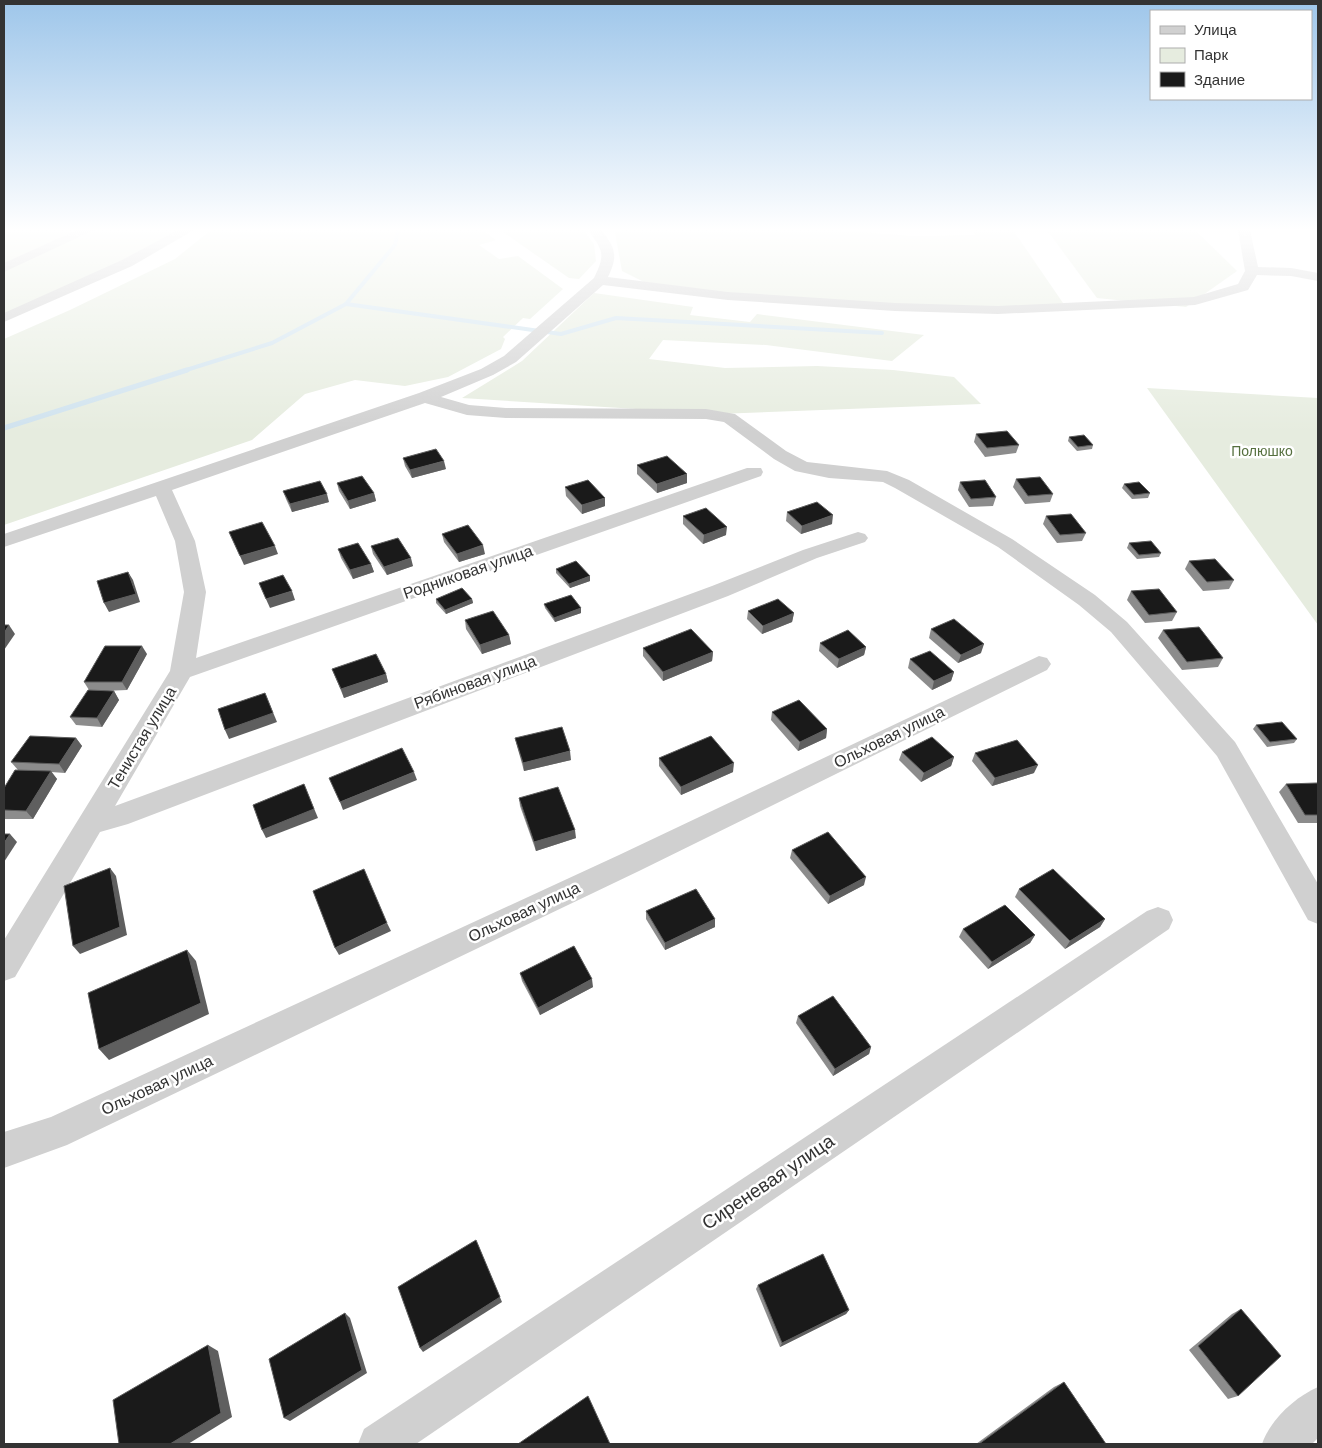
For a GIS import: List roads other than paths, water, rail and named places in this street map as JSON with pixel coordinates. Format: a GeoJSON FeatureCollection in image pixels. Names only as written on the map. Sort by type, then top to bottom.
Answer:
{"type":"FeatureCollection","features":[{"type":"Feature","properties":{"kind":"street"},"geometry":{"type":"LineString","coordinates":[[4,318],[50,298]]}},
{"type":"Feature","properties":{"kind":"street"},"geometry":{"type":"LineString","coordinates":[[4,541],[425,397],[487,372],[532,342],[580,298]]}},
{"type":"Feature","properties":{"kind":"street"},"geometry":{"type":"LineString","coordinates":[[751,298],[886,307],[1044,309],[1195,301],[1207,298]]}},
{"type":"Feature","properties":{"kind":"street"},"geometry":{"type":"LineString","coordinates":[[425,397],[467,410],[506,413],[706,414],[728,418],[780,455],[802,467],[829,472],[887,476],[1005,543],[1087,600],[1119,627],[1226,749],[1318,911]]}},
{"type":"Feature","properties":{"kind":"street","name":"Родниковая улица"},"geometry":{"type":"LineString","coordinates":[[182,671],[754,472]]}},
{"type":"Feature","properties":{"kind":"street","name":"Тенистая улица"},"geometry":{"type":"LineString","coordinates":[[4,967],[182,671],[195,592],[186,541],[162,488]]}},
{"type":"Feature","properties":{"kind":"street","name":"Рябиновая улица"},"geometry":{"type":"LineString","coordinates":[[92,823],[118,816],[720,590],[810,554],[858,538]]}},
{"type":"Feature","properties":{"kind":"street","name":"Ольховая улица"},"geometry":{"type":"LineString","coordinates":[[4,1150],[64,1129],[629,863],[1039,664]]}},
{"type":"Feature","properties":{"kind":"street","name":"Сиреневая улица"},"geometry":{"type":"LineString","coordinates":[[379,1444],[1158,920]]}},
{"type":"Feature","properties":{"kind":"street"},"geometry":{"type":"LineString","coordinates":[[1283,1444],[1318,1408]]}},
{"type":"Feature","properties":{"kind":"waterway"},"geometry":{"type":"LineString","coordinates":[[346,304],[351,298]]}},
{"type":"Feature","properties":{"kind":"waterway"},"geometry":{"type":"LineString","coordinates":[[183,371],[272,343],[346,304]]}},
{"type":"Feature","properties":{"kind":"waterway"},"geometry":{"type":"LineString","coordinates":[[346,304],[561,334],[616,318],[882,333]]}},
{"type":"Feature","properties":{"kind":"waterway"},"geometry":{"type":"LineString","coordinates":[[4,428],[187,370]]}},
{"type":"Feature","properties":{"kind":"park label","name":"Полюшко"},"geometry":{"type":"Point","coordinates":[1262,451]}}]}
